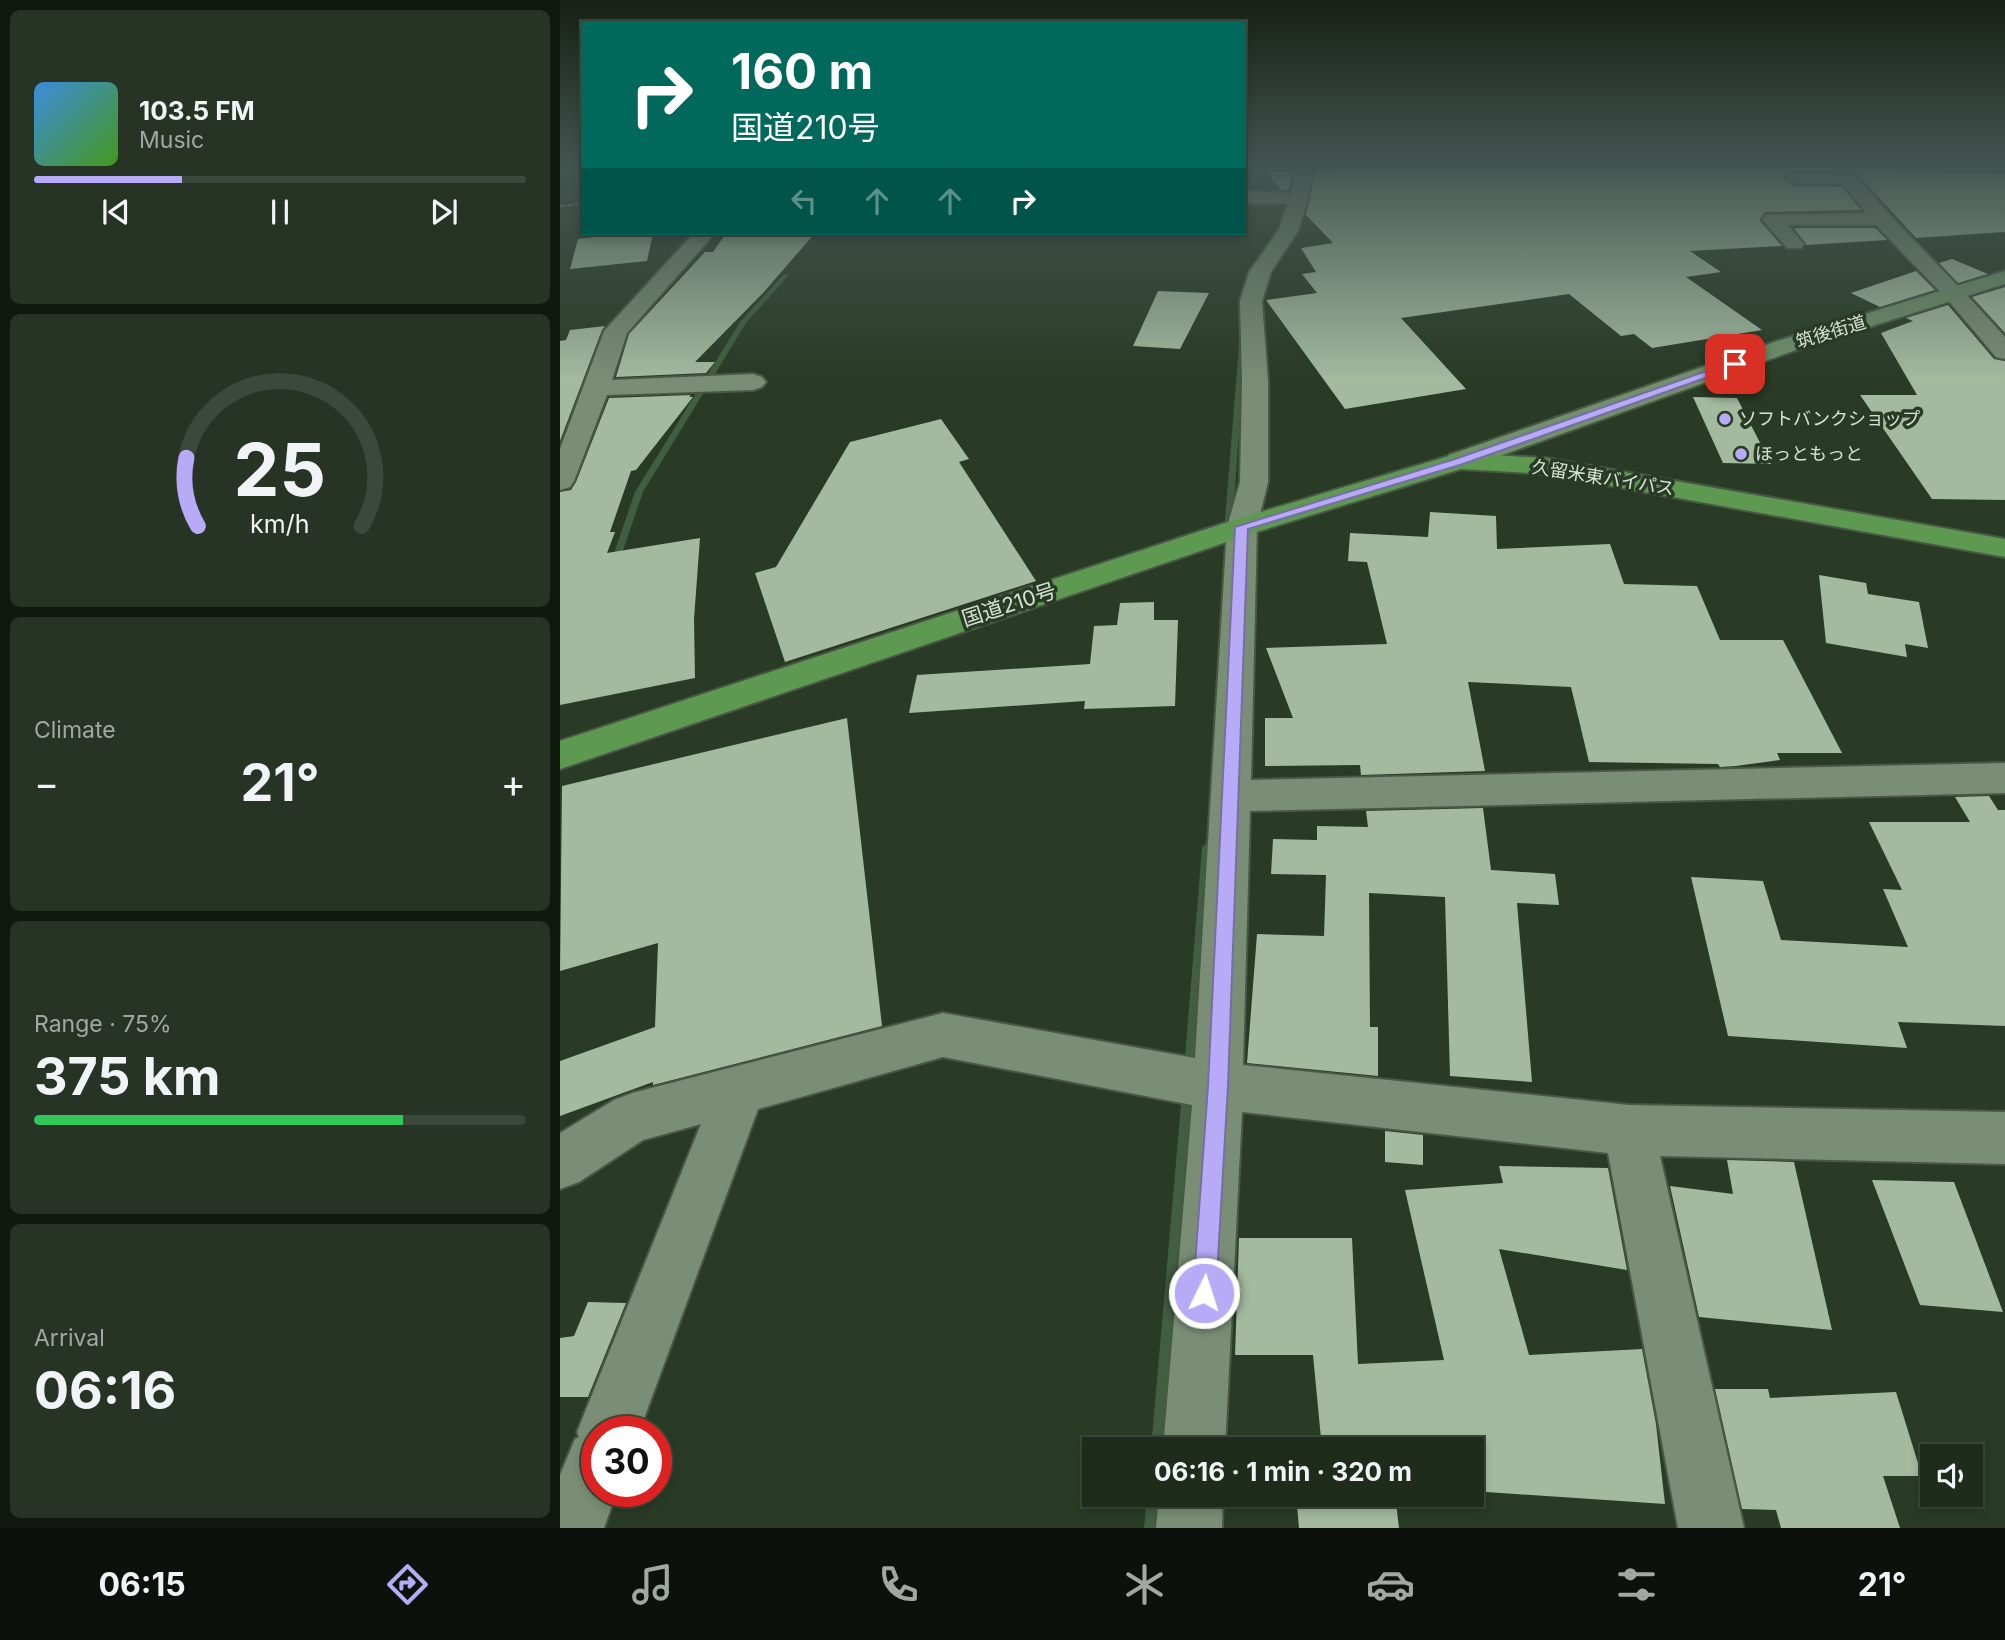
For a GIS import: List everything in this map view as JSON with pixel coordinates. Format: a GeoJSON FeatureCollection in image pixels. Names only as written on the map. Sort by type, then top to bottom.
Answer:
{"type":"FeatureCollection","features":[{"type":"Feature","properties":{"kind":"highway","name":"国道210号"},"geometry":{"type":"LineString","coordinates":[[560,755],[1241,527],[1459,461]]}},
{"type":"Feature","properties":{"kind":"highway","name":"久留米東バイパス"},"geometry":{"type":"LineString","coordinates":[[1459,461],[1545,466],[2005,548]]}},
{"type":"Feature","properties":{"kind":"highway","name":"久留米東バイパス"},"geometry":{"type":"LineString","coordinates":[[1459,461],[1529,488],[2005,572]]}},
{"type":"Feature","properties":{"kind":"street"},"geometry":{"type":"LineString","coordinates":[[560,481],[582,430],[616,331],[700,238]]}},
{"type":"Feature","properties":{"kind":"street"},"geometry":{"type":"LineString","coordinates":[[1195,1437],[1218,1086],[1241,527],[1254,482],[1255,381],[1251,301],[1260,272],[1284,238]]}},
{"type":"Feature","properties":{"kind":"street"},"geometry":{"type":"LineString","coordinates":[[1789,238],[1794,244]]}},
{"type":"Feature","properties":{"kind":"street"},"geometry":{"type":"LineString","coordinates":[[1900,238],[1955,294],[2005,352]]}},
{"type":"Feature","properties":{"kind":"street","name":"筑後街道"},"geometry":{"type":"LineString","coordinates":[[1459,461],[1785,346],[2005,277]]}},
{"type":"Feature","properties":{"kind":"street"},"geometry":{"type":"LineString","coordinates":[[597,388],[753,382]]}},
{"type":"Feature","properties":{"kind":"street"},"geometry":{"type":"LineString","coordinates":[[1230,796],[2005,778]]}},
{"type":"Feature","properties":{"kind":"street"},"geometry":{"type":"LineString","coordinates":[[560,1163],[632,1118],[943,1035],[1218,1086],[1629,1130],[2005,1138]]}},
{"type":"Feature","properties":{"kind":"street"},"geometry":{"type":"LineString","coordinates":[[614,1416],[740,1090]]}},
{"type":"Feature","properties":{"kind":"street"},"geometry":{"type":"LineString","coordinates":[[1629,1130],[1711,1528]]}},
{"type":"Feature","properties":{"kind":"street"},"geometry":{"type":"LineString","coordinates":[[571,1528],[581,1502]]}},
{"type":"Feature","properties":{"kind":"street"},"geometry":{"type":"LineString","coordinates":[[1189,1528],[1190,1507]]}},
{"type":"Feature","properties":{"kind":"building"},"geometry":{"type":"Polygon","coordinates":[[[652,238],[647,261],[570,269],[578,239],[652,238]]]}},
{"type":"Feature","properties":{"kind":"building"},"geometry":{"type":"Polygon","coordinates":[[[722,238],[810,238],[764,292],[695,362],[715,362],[706,373],[616,377],[629,334],[705,252],[713,252],[722,238]]]}},
{"type":"Feature","properties":{"kind":"building"},"geometry":{"type":"Polygon","coordinates":[[[1328,238],[1775,238],[1782,246],[1690,251],[1721,272],[1686,277],[1762,330],[1652,348],[1634,334],[1621,336],[1569,294],[1401,318],[1466,389],[1345,409],[1266,300],[1317,293],[1302,274],[1316,272],[1301,248],[1333,243],[1328,238]]]}},
{"type":"Feature","properties":{"kind":"building"},"geometry":{"type":"Polygon","coordinates":[[[1801,238],[1887,240],[1806,245],[1801,238]]]}},
{"type":"Feature","properties":{"kind":"building"},"geometry":{"type":"Polygon","coordinates":[[[1952,259],[1988,274],[1958,283],[1939,263],[1952,259]]]}},
{"type":"Feature","properties":{"kind":"building"},"geometry":{"type":"Polygon","coordinates":[[[1916,271],[1935,290],[1880,307],[1851,293],[1916,271]]]}},
{"type":"Feature","properties":{"kind":"building"},"geometry":{"type":"Polygon","coordinates":[[[2005,287],[2005,333],[1972,297],[2005,287]]]}},
{"type":"Feature","properties":{"kind":"building"},"geometry":{"type":"Polygon","coordinates":[[[1158,291],[1209,293],[1180,349],[1133,346],[1158,291]]]}},
{"type":"Feature","properties":{"kind":"building"},"geometry":{"type":"Polygon","coordinates":[[[1948,305],[1994,359],[2005,361],[2005,500],[1932,499],[1860,395],[1917,395],[1881,333],[1913,321],[1906,318],[1948,305]]]}},
{"type":"Feature","properties":{"kind":"building"},"geometry":{"type":"Polygon","coordinates":[[[605,326],[560,441],[560,341],[566,340],[570,330],[605,326]]]}},
{"type":"Feature","properties":{"kind":"building"},"geometry":{"type":"Polygon","coordinates":[[[691,395],[689,397],[693,397],[636,470],[631,471],[610,532],[615,532],[607,553],[700,538],[694,619],[695,678],[560,705],[560,492],[571,490],[576,482],[609,398],[691,395]]]}},
{"type":"Feature","properties":{"kind":"building","name":"ソフトバンクショップ"},"geometry":{"type":"Polygon","coordinates":[[[1693,397],[1737,398],[1771,464],[1723,463],[1693,397]]]}},
{"type":"Feature","properties":{"kind":"building"},"geometry":{"type":"Polygon","coordinates":[[[941,419],[969,459],[959,462],[1036,581],[785,662],[755,573],[776,567],[850,442],[941,419]]]}},
{"type":"Feature","properties":{"kind":"building"},"geometry":{"type":"Polygon","coordinates":[[[1430,512],[1496,516],[1497,549],[1610,544],[1624,584],[1697,586],[1720,640],[1783,640],[1842,753],[1777,753],[1780,760],[1720,767],[1718,764],[1589,762],[1571,687],[1468,682],[1485,771],[1361,775],[1360,765],[1265,766],[1265,718],[1293,718],[1266,648],[1387,644],[1367,562],[1348,561],[1350,533],[1428,537],[1430,512]]]}},
{"type":"Feature","properties":{"kind":"building"},"geometry":{"type":"Polygon","coordinates":[[[1819,575],[1866,583],[1868,594],[1919,602],[1928,648],[1905,644],[1907,657],[1826,643],[1819,575]]]}},
{"type":"Feature","properties":{"kind":"building"},"geometry":{"type":"Polygon","coordinates":[[[1154,602],[1154,620],[1178,620],[1175,706],[1084,709],[1085,701],[909,713],[917,675],[1090,664],[1094,626],[1117,625],[1120,603],[1154,602]]]}},
{"type":"Feature","properties":{"kind":"building"},"geometry":{"type":"Polygon","coordinates":[[[847,718],[882,1026],[653,1085],[653,1082],[560,1116],[560,1061],[655,1027],[658,943],[560,971],[562,786],[847,718]]]}},
{"type":"Feature","properties":{"kind":"building"},"geometry":{"type":"Polygon","coordinates":[[[1989,796],[1998,810],[2005,810],[2005,1026],[1898,1022],[1907,1048],[1728,1036],[1691,877],[1763,881],[1781,940],[1908,947],[1883,889],[1902,890],[1869,822],[1970,822],[1955,797],[1989,796]]]}},
{"type":"Feature","properties":{"kind":"building"},"geometry":{"type":"Polygon","coordinates":[[[1483,808],[1491,870],[1555,874],[1559,905],[1517,903],[1532,1082],[1450,1076],[1445,897],[1369,893],[1370,1027],[1378,1027],[1378,1076],[1247,1063],[1257,934],[1324,936],[1326,875],[1271,874],[1273,839],[1317,840],[1317,826],[1368,827],[1366,811],[1483,808]]]}},
{"type":"Feature","properties":{"kind":"building"},"geometry":{"type":"Polygon","coordinates":[[[1385,1131],[1423,1135],[1423,1165],[1385,1162],[1385,1131]]]}},
{"type":"Feature","properties":{"kind":"building"},"geometry":{"type":"Polygon","coordinates":[[[1727,1160],[1794,1162],[1832,1330],[1699,1317],[1670,1186],[1733,1194],[1727,1160]]]}},
{"type":"Feature","properties":{"kind":"building"},"geometry":{"type":"Polygon","coordinates":[[[1499,1166],[1608,1168],[1627,1270],[1499,1249],[1529,1355],[1642,1349],[1656,1424],[1665,1504],[1484,1492],[1484,1437],[1321,1437],[1313,1355],[1235,1355],[1239,1238],[1352,1238],[1358,1364],[1444,1360],[1405,1190],[1503,1183],[1499,1166]]]}},
{"type":"Feature","properties":{"kind":"building"},"geometry":{"type":"Polygon","coordinates":[[[1872,1180],[1954,1182],[2003,1312],[1920,1305],[1872,1180]]]}},
{"type":"Feature","properties":{"kind":"building"},"geometry":{"type":"Polygon","coordinates":[[[588,1302],[626,1303],[588,1397],[560,1397],[560,1338],[574,1336],[588,1302]]]}},
{"type":"Feature","properties":{"kind":"building"},"geometry":{"type":"Polygon","coordinates":[[[1715,1389],[1768,1389],[1770,1398],[1896,1392],[1920,1470],[1920,1476],[1883,1476],[1900,1528],[1781,1528],[1776,1510],[1742,1509],[1715,1389]]]}},
{"type":"Feature","properties":{"kind":"building"},"geometry":{"type":"Polygon","coordinates":[[[1297,1507],[1397,1507],[1399,1528],[1299,1528],[1297,1507]]]}},
{"type":"Feature","properties":{"kind":"waterway"},"geometry":{"type":"LineString","coordinates":[[615,562],[639,492],[743,322],[786,275]]}},
{"type":"Feature","properties":{"kind":"waterway"},"geometry":{"type":"LineString","coordinates":[[1228,532],[1242,345]]}},
{"type":"Feature","properties":{"kind":"waterway"},"geometry":{"type":"LineString","coordinates":[[1191,1070],[1208,848]]}},
{"type":"Feature","properties":{"kind":"waterway"},"geometry":{"type":"LineString","coordinates":[[1160,1437],[1189,1093]]}},
{"type":"Feature","properties":{"kind":"waterway"},"geometry":{"type":"LineString","coordinates":[[1153,1528],[1155,1507]]}},
{"type":"Feature","properties":{"kind":"place","name":"ソフトバンクショップ"},"geometry":{"type":"Point","coordinates":[1725,419]}},
{"type":"Feature","properties":{"kind":"place","name":"ほっともっと"},"geometry":{"type":"Point","coordinates":[1741,454]}},
{"type":"Feature","properties":{"kind":"route"},"geometry":{"type":"LineString","coordinates":[[1204,1293],[1218,1086],[1241,527],[1459,461],[1735,364]]}}]}
